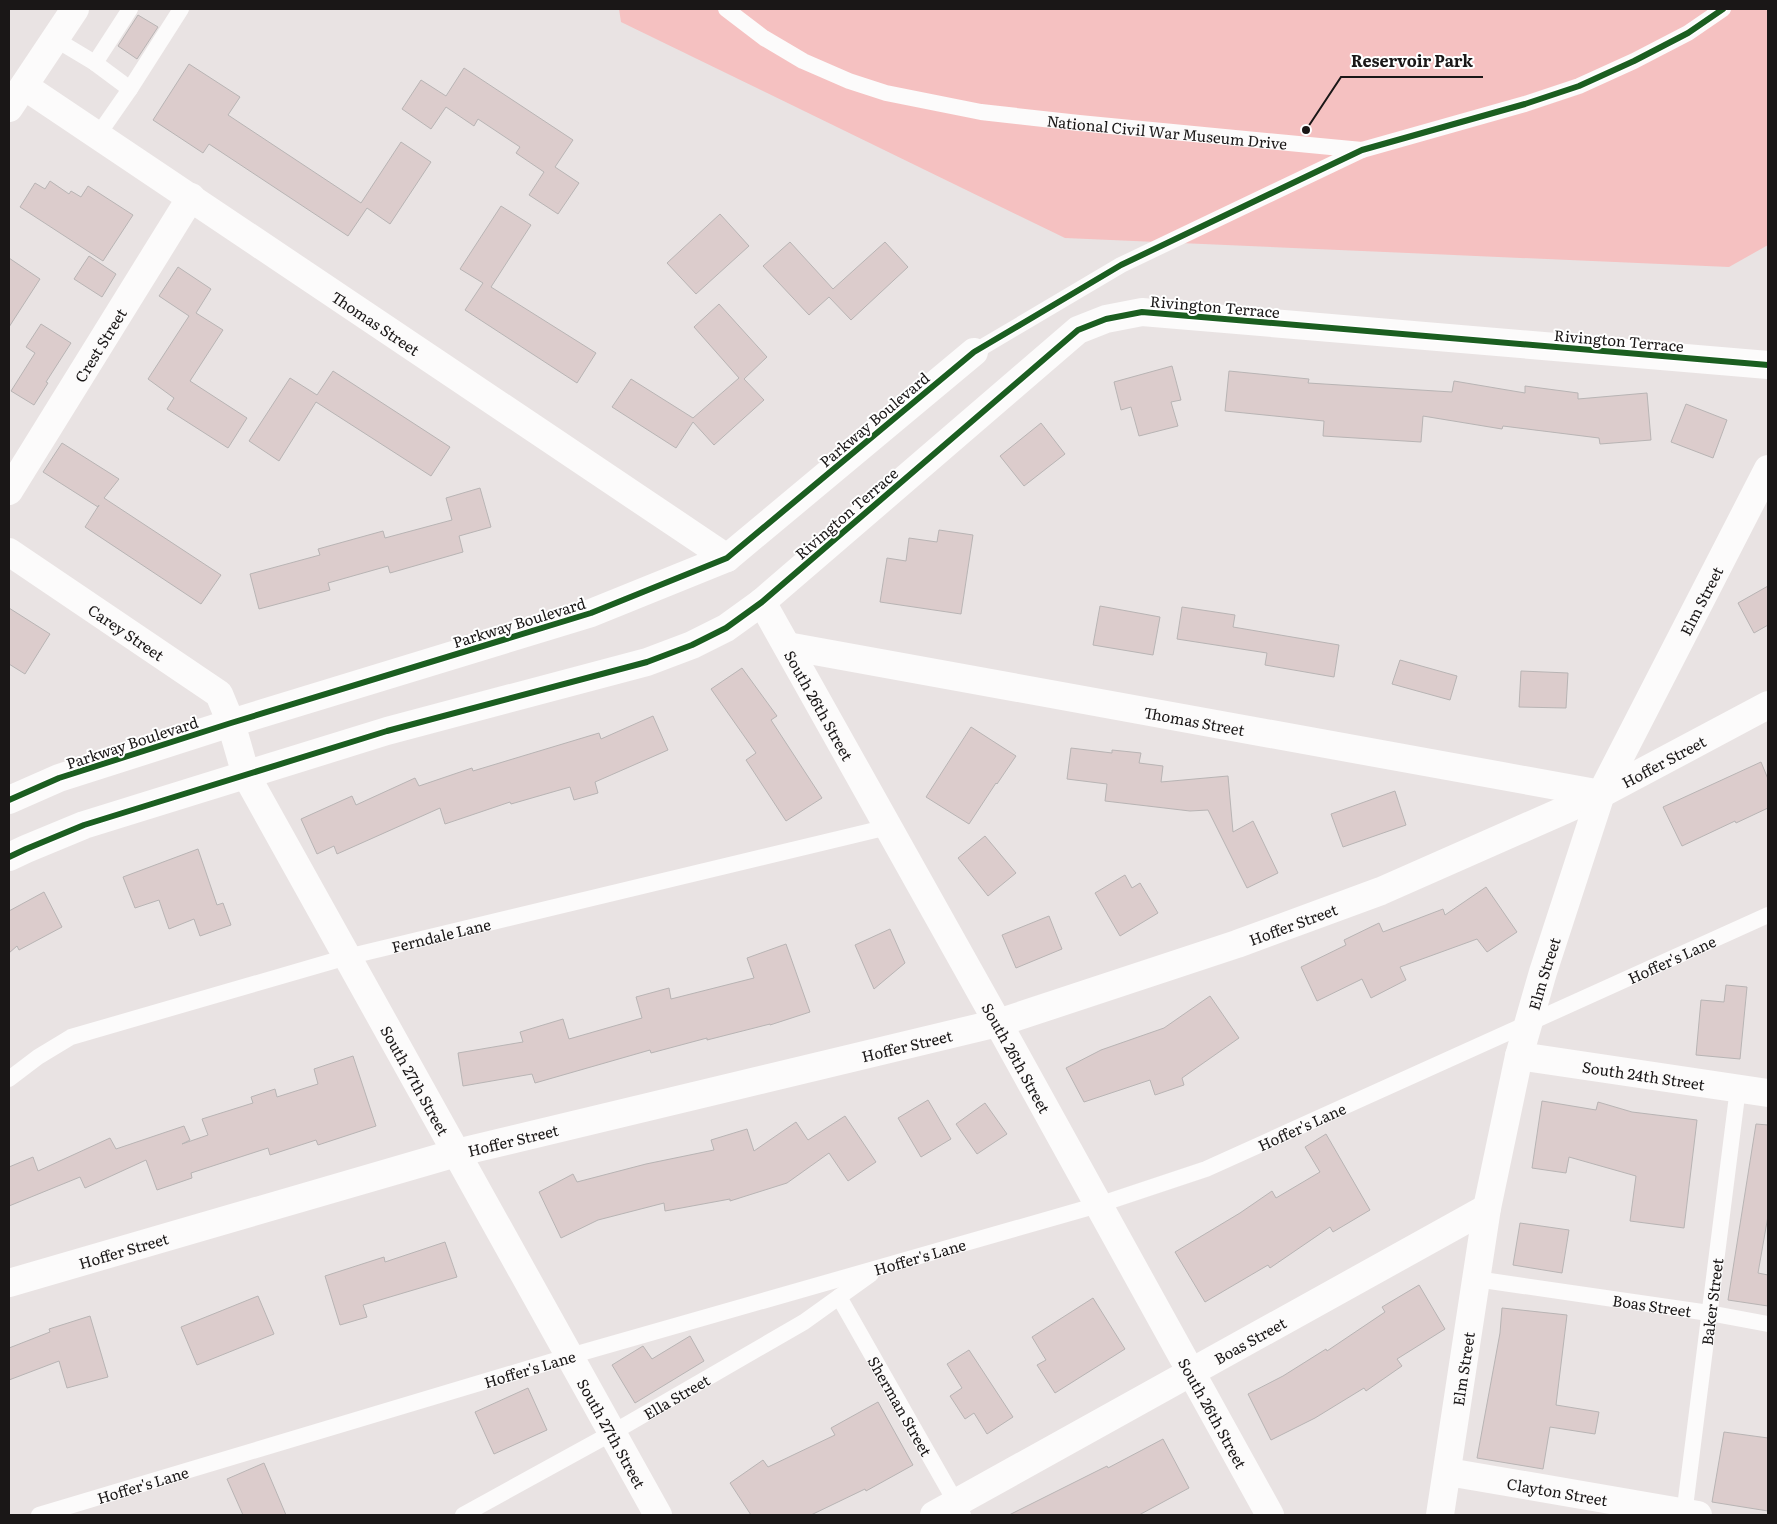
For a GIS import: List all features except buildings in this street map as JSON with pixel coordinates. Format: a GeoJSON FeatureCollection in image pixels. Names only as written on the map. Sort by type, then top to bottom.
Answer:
{"type":"FeatureCollection","features":[{"type":"Feature","properties":{"kind":"street"},"geometry":{"type":"LineString","coordinates":[[9,108],[75,9]]}},
{"type":"Feature","properties":{"kind":"street","name":"Thomas Street"},"geometry":{"type":"LineString","coordinates":[[24,86],[727,558]]}},
{"type":"Feature","properties":{"kind":"street","name":"Crest Street"},"geometry":{"type":"LineString","coordinates":[[9,490],[191,197]]}},
{"type":"Feature","properties":{"kind":"street","name":"Rivington Terrace"},"geometry":{"type":"LineString","coordinates":[[762,602],[1078,330],[1106,319],[1142,312],[1768,366]]}},
{"type":"Feature","properties":{"kind":"street","name":"Parkway Boulevard"},"geometry":{"type":"LineString","coordinates":[[9,800],[59,778],[591,613],[727,558],[974,352]]}},
{"type":"Feature","properties":{"kind":"street","name":"Elm Street"},"geometry":{"type":"LineString","coordinates":[[1440,1515],[1448,1472],[1486,1208],[1519,1056],[1600,794],[1768,469]]}},
{"type":"Feature","properties":{"kind":"street","name":"Carey Street"},"geometry":{"type":"LineString","coordinates":[[9,552],[219,694],[232,723],[246,775]]}},
{"type":"Feature","properties":{"kind":"street"},"geometry":{"type":"LineString","coordinates":[[9,857],[84,825],[387,731],[647,662],[692,645],[726,628],[762,602]]}},
{"type":"Feature","properties":{"kind":"street","name":"South 26th Street"},"geometry":{"type":"LineString","coordinates":[[762,602],[998,1023],[1270,1515]]}},
{"type":"Feature","properties":{"kind":"street","name":"Thomas Street"},"geometry":{"type":"LineString","coordinates":[[787,646],[1600,794]]}},
{"type":"Feature","properties":{"kind":"street","name":"Hoffer Street"},"geometry":{"type":"LineString","coordinates":[[9,1283],[456,1153],[998,1023],[1237,944],[1381,891],[1600,794],[1768,705]]}},
{"type":"Feature","properties":{"kind":"street","name":"South 27th Street"},"geometry":{"type":"LineString","coordinates":[[246,775],[658,1515]]}},
{"type":"Feature","properties":{"kind":"street","name":"South 24th Street"},"geometry":{"type":"LineString","coordinates":[[1519,1056],[1768,1093]]}},
{"type":"Feature","properties":{"kind":"street","name":"Boas Street"},"geometry":{"type":"LineString","coordinates":[[951,1511],[1190,1373],[1486,1208]]}},
{"type":"Feature","properties":{"kind":"street","name":"Clayton Street"},"geometry":{"type":"LineString","coordinates":[[1448,1472],[1689,1514]]}},
{"type":"Feature","properties":{"kind":"lane"},"geometry":{"type":"LineString","coordinates":[[95,64],[130,9]]}},
{"type":"Feature","properties":{"kind":"lane"},"geometry":{"type":"LineString","coordinates":[[98,135],[181,9]]}},
{"type":"Feature","properties":{"kind":"lane","name":"National Civil War Museum Drive"},"geometry":{"type":"LineString","coordinates":[[726,9],[764,38],[803,61],[849,81],[886,94],[981,112],[1362,150],[1525,104],[1579,86],[1634,61],[1688,33],[1723,9]]}},
{"type":"Feature","properties":{"kind":"lane"},"geometry":{"type":"LineString","coordinates":[[55,38],[130,89]]}},
{"type":"Feature","properties":{"kind":"lane"},"geometry":{"type":"LineString","coordinates":[[974,352],[1121,265],[1362,150]]}},
{"type":"Feature","properties":{"kind":"lane","name":"Ferndale Lane"},"geometry":{"type":"LineString","coordinates":[[9,1079],[38,1057],[71,1037],[347,957],[888,827]]}},
{"type":"Feature","properties":{"kind":"lane","name":"Hoffer's Lane"},"geometry":{"type":"LineString","coordinates":[[39,1515],[570,1356],[1098,1205],[1206,1169],[1768,915]]}},
{"type":"Feature","properties":{"kind":"lane","name":"Baker Street"},"geometry":{"type":"LineString","coordinates":[[1689,1514],[1709,1313],[1738,1088]]}},
{"type":"Feature","properties":{"kind":"lane","name":"Ella Street"},"geometry":{"type":"LineString","coordinates":[[463,1515],[612,1433],[804,1322],[881,1267]]}},
{"type":"Feature","properties":{"kind":"lane","name":"Boas Street"},"geometry":{"type":"LineString","coordinates":[[1476,1279],[1709,1313],[1768,1324]]}},
{"type":"Feature","properties":{"kind":"lane","name":"Sherman Street"},"geometry":{"type":"LineString","coordinates":[[839,1297],[951,1511]]}},
{"type":"Feature","properties":{"kind":"shaded area"},"geometry":{"type":"Polygon","coordinates":[[[619,9],[1768,9],[1768,245],[1729,267],[1065,238],[621,22],[619,9]]]}},
{"type":"Feature","properties":{"kind":"cycle path"},"geometry":{"type":"LineString","coordinates":[[9,800],[59,778],[231,723],[591,613],[727,558],[974,352],[1121,265],[1362,150],[1525,104],[1579,86],[1634,61],[1688,33],[1723,9]]}},
{"type":"Feature","properties":{"kind":"cycle path"},"geometry":{"type":"LineString","coordinates":[[9,857],[84,825],[387,731],[647,662],[692,645],[726,628],[762,602],[1078,330],[1106,319],[1142,312],[1768,365]]}},
{"type":"Feature","properties":{"kind":"place","name":"Reservoir Park"},"geometry":{"type":"Point","coordinates":[1306,130]}}]}
